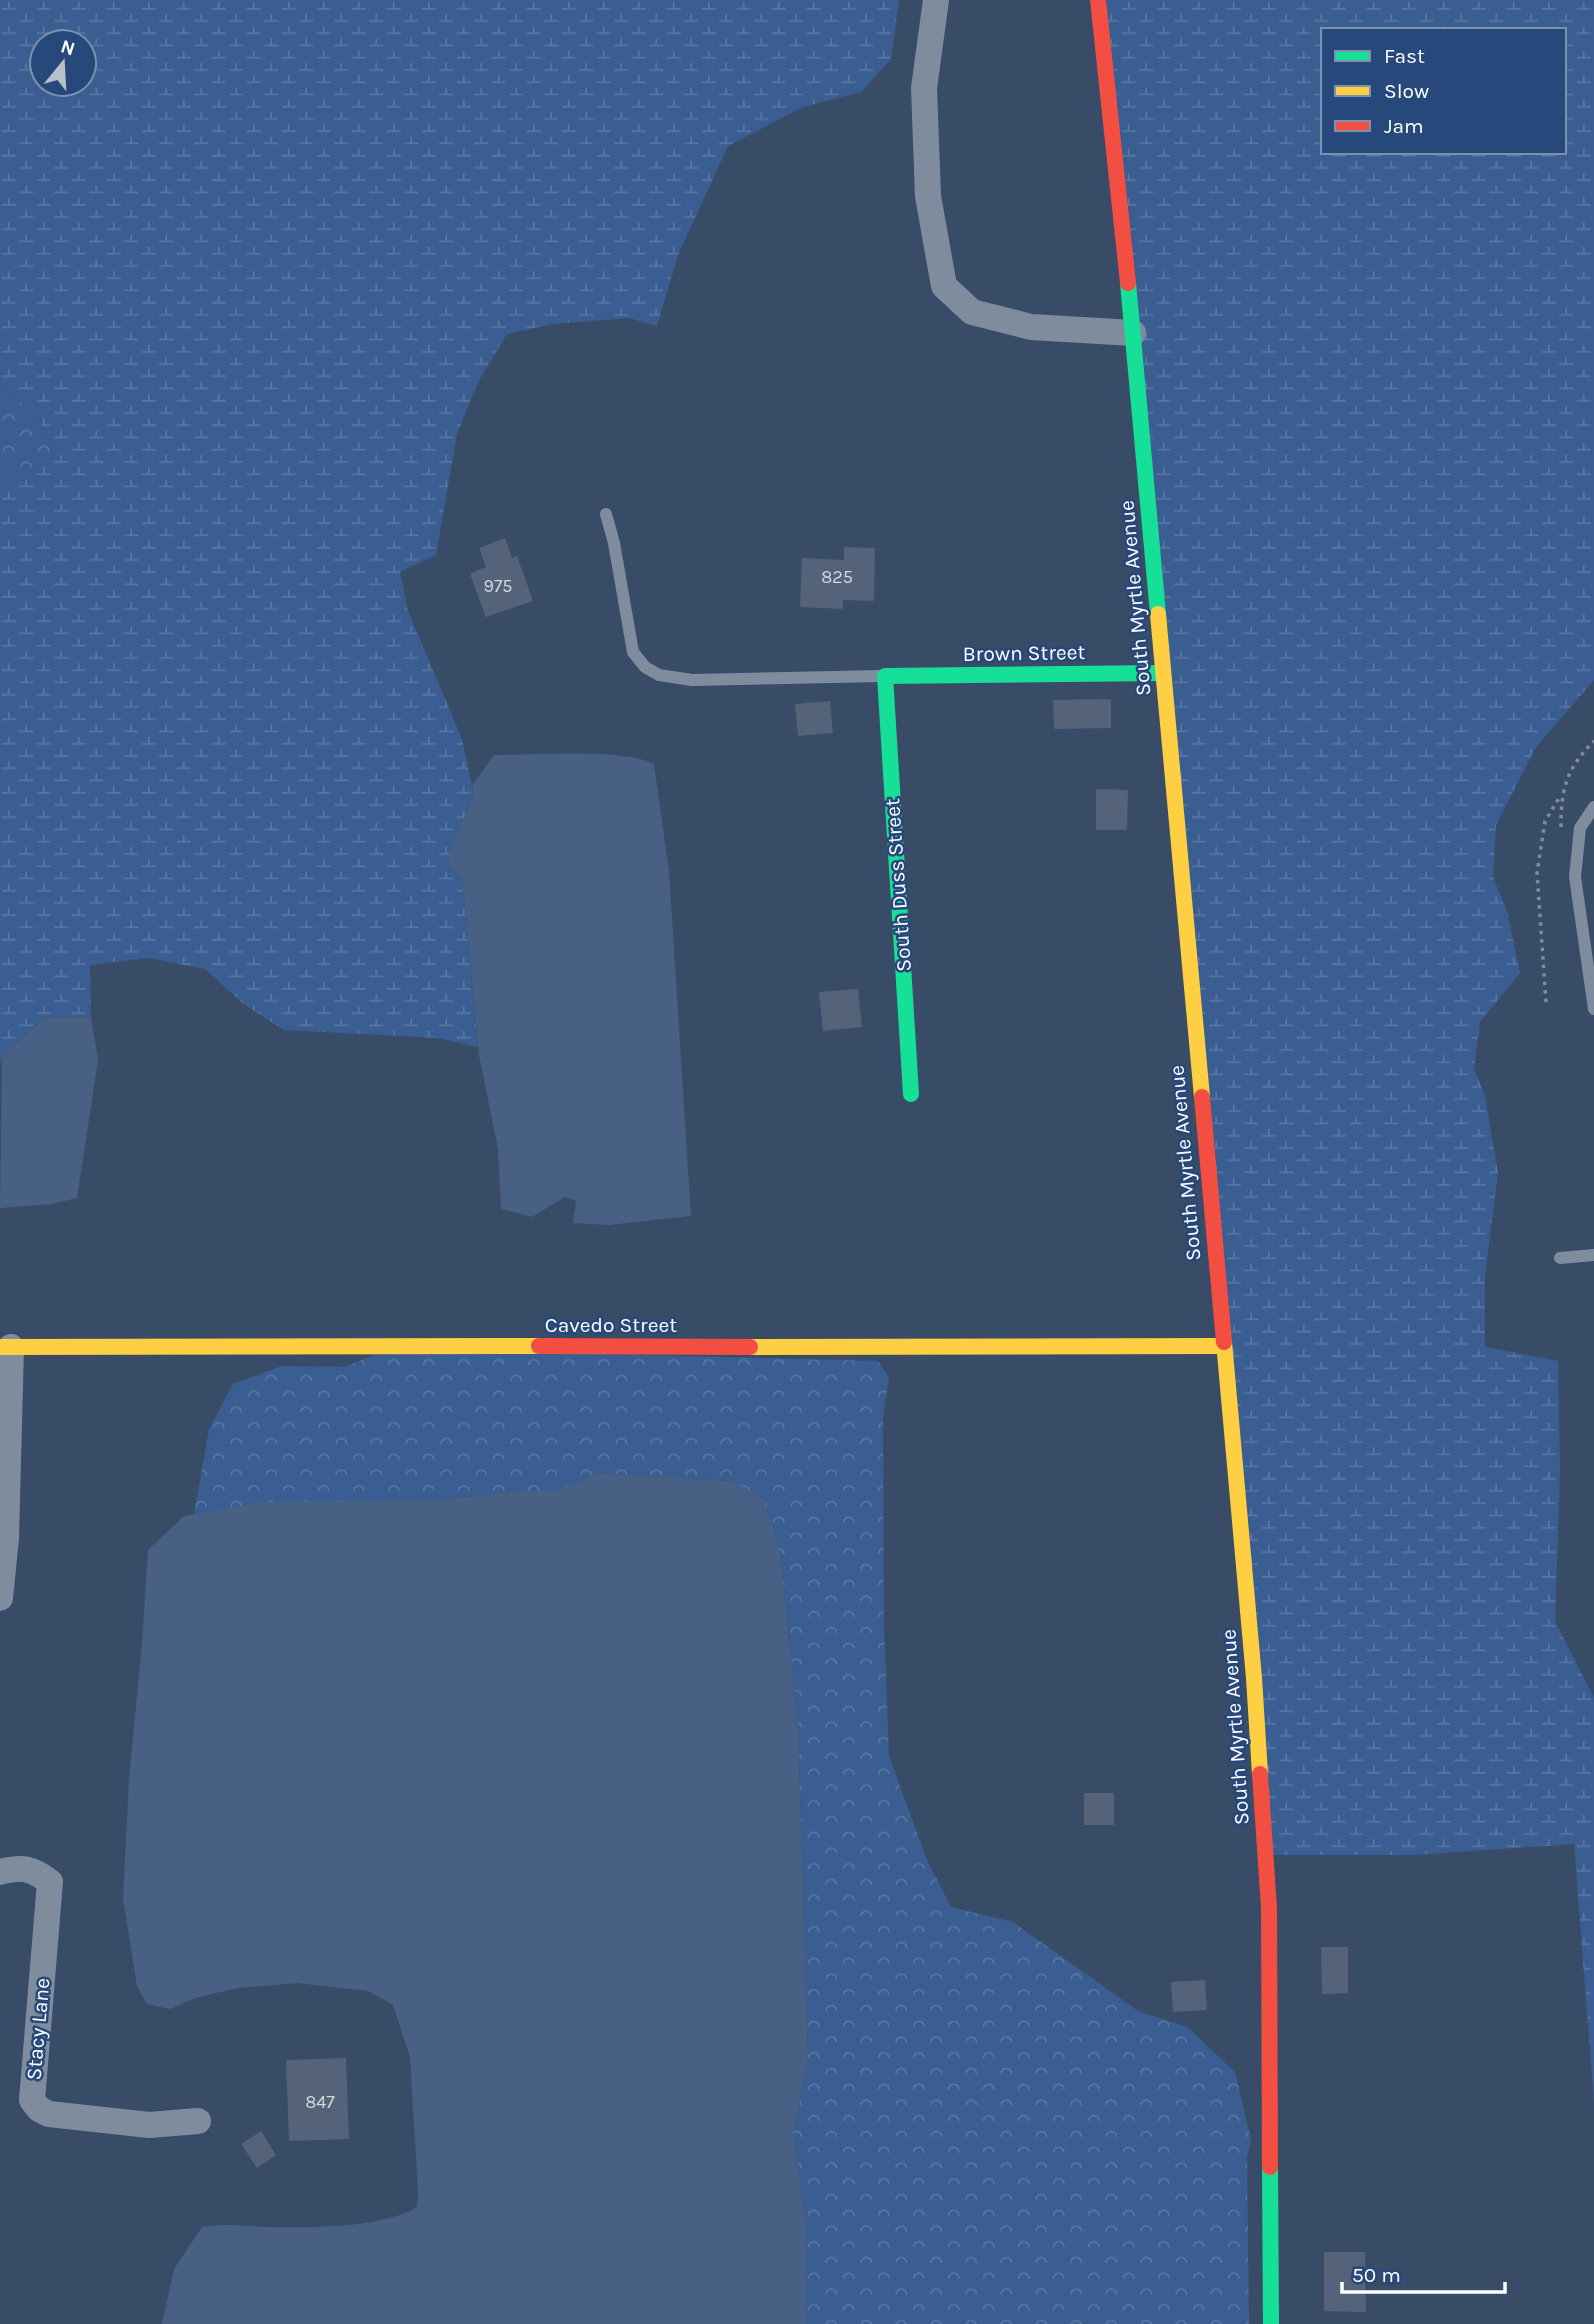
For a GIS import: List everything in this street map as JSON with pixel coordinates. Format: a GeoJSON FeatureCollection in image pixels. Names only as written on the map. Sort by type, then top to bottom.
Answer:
{"type":"FeatureCollection","features":[{"type":"Feature","properties":{"kind":"street"},"geometry":{"type":"LineString","coordinates":[[936,0],[924,88],[928,196],[944,286],[972,312],[1031,327],[1133,333]]}},
{"type":"Feature","properties":{"kind":"street","name":"South Myrtle Avenue"},"geometry":{"type":"LineString","coordinates":[[1098,0],[1133,333],[1222,1346],[1254,1678],[1269,1908],[1271,2324]]}},
{"type":"Feature","properties":{"kind":"street","name":"Brown Street"},"geometry":{"type":"LineString","coordinates":[[885,676],[1163,673]]}},
{"type":"Feature","properties":{"kind":"street","name":"South Duss Street"},"geometry":{"type":"LineString","coordinates":[[885,676],[911,1094]]}},
{"type":"Feature","properties":{"kind":"street","name":"Cavedo Street"},"geometry":{"type":"LineString","coordinates":[[6,1347],[1222,1346]]}},
{"type":"Feature","properties":{"kind":"street"},"geometry":{"type":"LineString","coordinates":[[0,1598],[6,1538],[6,1347]]}},
{"type":"Feature","properties":{"kind":"street","name":"Stacy Lane"},"geometry":{"type":"LineString","coordinates":[[0,1872],[26,1867],[50,1882],[32,2099],[35,2105],[49,2114],[149,2125],[198,2121]]}},
{"type":"Feature","properties":{"kind":"lane"},"geometry":{"type":"LineString","coordinates":[[606,514],[634,652],[645,667],[659,676],[692,680],[885,676]]}},
{"type":"Feature","properties":{"kind":"lane"},"geometry":{"type":"LineString","coordinates":[[1594,807],[1580,828],[1576,877],[1594,1009]]}},
{"type":"Feature","properties":{"kind":"lane"},"geometry":{"type":"LineString","coordinates":[[1560,1258],[1594,1255]]}},
{"type":"Feature","properties":{"kind":"path"},"geometry":{"type":"LineString","coordinates":[[1546,1002],[1538,873],[1545,821],[1561,795],[1578,757],[1594,741]]}},
{"type":"Feature","properties":{"kind":"path"},"geometry":{"type":"LineString","coordinates":[[1561,795],[1561,837]]}},
{"type":"Feature","properties":{"kind":"green space"},"geometry":{"type":"Polygon","coordinates":[[[0,0],[899,0],[891,59],[861,92],[803,107],[728,146],[678,255],[657,326],[629,318],[553,324],[507,334],[477,384],[457,434],[436,555],[400,572],[408,611],[462,739],[474,795],[452,845],[462,876],[478,1047],[438,1038],[284,1030],[245,1005],[205,969],[149,958],[90,965],[91,1017],[44,1018],[2,1057],[0,1067],[0,477],[27,477],[53,456],[41,423],[27,407],[0,386],[0,0]]]}},
{"type":"Feature","properties":{"kind":"green space"},"geometry":{"type":"Polygon","coordinates":[[[1098,0],[1594,0],[1594,680],[1536,747],[1496,825],[1493,877],[1507,911],[1520,973],[1480,1022],[1474,1069],[1485,1096],[1498,1173],[1485,1275],[1485,1347],[1558,1361],[1560,1473],[1555,1621],[1594,1698],[1594,2102],[1574,1844],[1414,1855],[1266,1855],[1098,0]]]}},
{"type":"Feature","properties":{"kind":"green space"},"geometry":{"type":"Polygon","coordinates":[[[0,386],[34,415],[41,423],[50,443],[53,456],[27,477],[0,477],[0,386]]]}},
{"type":"Feature","properties":{"kind":"green space"},"geometry":{"type":"Polygon","coordinates":[[[390,1348],[878,1361],[889,1378],[883,1417],[884,1624],[889,1756],[927,1860],[951,1907],[1013,1922],[1138,2011],[1187,2027],[1235,2072],[1251,2140],[1247,2159],[1249,2324],[805,2324],[805,2218],[793,2132],[808,2058],[798,1725],[780,1554],[733,1481],[596,1473],[558,1491],[521,1491],[429,1501],[194,1514],[209,1429],[233,1384],[282,1366],[345,1367],[390,1348]]]}},
{"type":"Feature","properties":{"kind":"shaded area"},"geometry":{"type":"Polygon","coordinates":[[[600,754],[640,759],[654,764],[669,872],[691,1216],[609,1225],[573,1223],[576,1201],[565,1197],[532,1217],[501,1209],[498,1149],[479,1055],[462,876],[448,864],[452,845],[474,795],[472,786],[494,755],[600,754]]]}},
{"type":"Feature","properties":{"kind":"shaded area"},"geometry":{"type":"Polygon","coordinates":[[[91,1017],[98,1060],[77,1198],[51,1204],[0,1208],[2,1057],[44,1018],[91,1017]]]}},
{"type":"Feature","properties":{"kind":"shaded area"},"geometry":{"type":"Polygon","coordinates":[[[596,1473],[733,1481],[764,1500],[780,1554],[798,1725],[808,2058],[793,2132],[805,2218],[805,2324],[162,2324],[174,2269],[202,2227],[302,2227],[366,2223],[403,2214],[417,2207],[418,2193],[410,2057],[393,2005],[368,1991],[297,1983],[238,1988],[195,1998],[170,2009],[147,2004],[137,1986],[123,1899],[129,1779],[148,1550],[184,1516],[262,1502],[429,1501],[521,1491],[558,1491],[596,1473]]]}},
{"type":"Feature","properties":{"kind":"building"},"geometry":{"type":"Polygon","coordinates":[[[505,538],[512,558],[517,556],[533,601],[486,617],[470,574],[486,567],[479,548],[505,538]]]}},
{"type":"Feature","properties":{"kind":"building"},"geometry":{"type":"Polygon","coordinates":[[[844,547],[875,548],[874,601],[843,600],[843,609],[800,607],[802,558],[844,560],[844,547]]]}},
{"type":"Feature","properties":{"kind":"building"},"geometry":{"type":"Polygon","coordinates":[[[1111,699],[1111,728],[1054,729],[1053,700],[1111,699]]]}},
{"type":"Feature","properties":{"kind":"building"},"geometry":{"type":"Polygon","coordinates":[[[830,701],[833,733],[798,736],[795,704],[830,701]]]}},
{"type":"Feature","properties":{"kind":"building"},"geometry":{"type":"Polygon","coordinates":[[[1096,789],[1128,790],[1127,830],[1096,830],[1096,789]]]}},
{"type":"Feature","properties":{"kind":"building"},"geometry":{"type":"Polygon","coordinates":[[[858,989],[862,1027],[823,1031],[819,992],[858,989]]]}},
{"type":"Feature","properties":{"kind":"building"},"geometry":{"type":"Polygon","coordinates":[[[1084,1793],[1114,1793],[1114,1825],[1084,1825],[1084,1793]]]}},
{"type":"Feature","properties":{"kind":"building"},"geometry":{"type":"Polygon","coordinates":[[[1321,1947],[1348,1947],[1348,1993],[1322,1994],[1321,1947]]]}},
{"type":"Feature","properties":{"kind":"building"},"geometry":{"type":"Polygon","coordinates":[[[1205,1980],[1207,2010],[1173,2012],[1171,1982],[1205,1980]]]}},
{"type":"Feature","properties":{"kind":"building"},"geometry":{"type":"Polygon","coordinates":[[[346,2058],[349,2139],[289,2141],[286,2060],[346,2058]]]}},
{"type":"Feature","properties":{"kind":"building"},"geometry":{"type":"Polygon","coordinates":[[[261,2131],[276,2155],[257,2168],[241,2144],[261,2131]]]}},
{"type":"Feature","properties":{"kind":"building"},"geometry":{"type":"Polygon","coordinates":[[[1324,2252],[1365,2252],[1366,2312],[1324,2311],[1324,2252]]]}},
{"type":"Feature","properties":{"kind":"traffic: fast"},"geometry":{"type":"LineString","coordinates":[[1128,283],[1158,614]]}},
{"type":"Feature","properties":{"kind":"traffic: fast"},"geometry":{"type":"LineString","coordinates":[[911,1094],[885,676],[1163,673]]}},
{"type":"Feature","properties":{"kind":"traffic: fast"},"geometry":{"type":"LineString","coordinates":[[1270,2167],[1271,2324]]}},
{"type":"Feature","properties":{"kind":"traffic: slow"},"geometry":{"type":"LineString","coordinates":[[1158,614],[1202,1097]]}},
{"type":"Feature","properties":{"kind":"traffic: slow"},"geometry":{"type":"LineString","coordinates":[[1224,1342],[1260,1774]]}},
{"type":"Feature","properties":{"kind":"traffic: slow"},"geometry":{"type":"LineString","coordinates":[[0,1347],[539,1346]]}},
{"type":"Feature","properties":{"kind":"traffic: slow"},"geometry":{"type":"LineString","coordinates":[[750,1347],[1222,1346]]}},
{"type":"Feature","properties":{"kind":"traffic: jam"},"geometry":{"type":"LineString","coordinates":[[1098,0],[1128,283]]}},
{"type":"Feature","properties":{"kind":"traffic: jam"},"geometry":{"type":"LineString","coordinates":[[1202,1097],[1224,1342]]}},
{"type":"Feature","properties":{"kind":"traffic: jam"},"geometry":{"type":"LineString","coordinates":[[539,1346],[750,1347]]}},
{"type":"Feature","properties":{"kind":"traffic: jam"},"geometry":{"type":"LineString","coordinates":[[1260,1774],[1269,1908],[1270,2167]]}}]}
